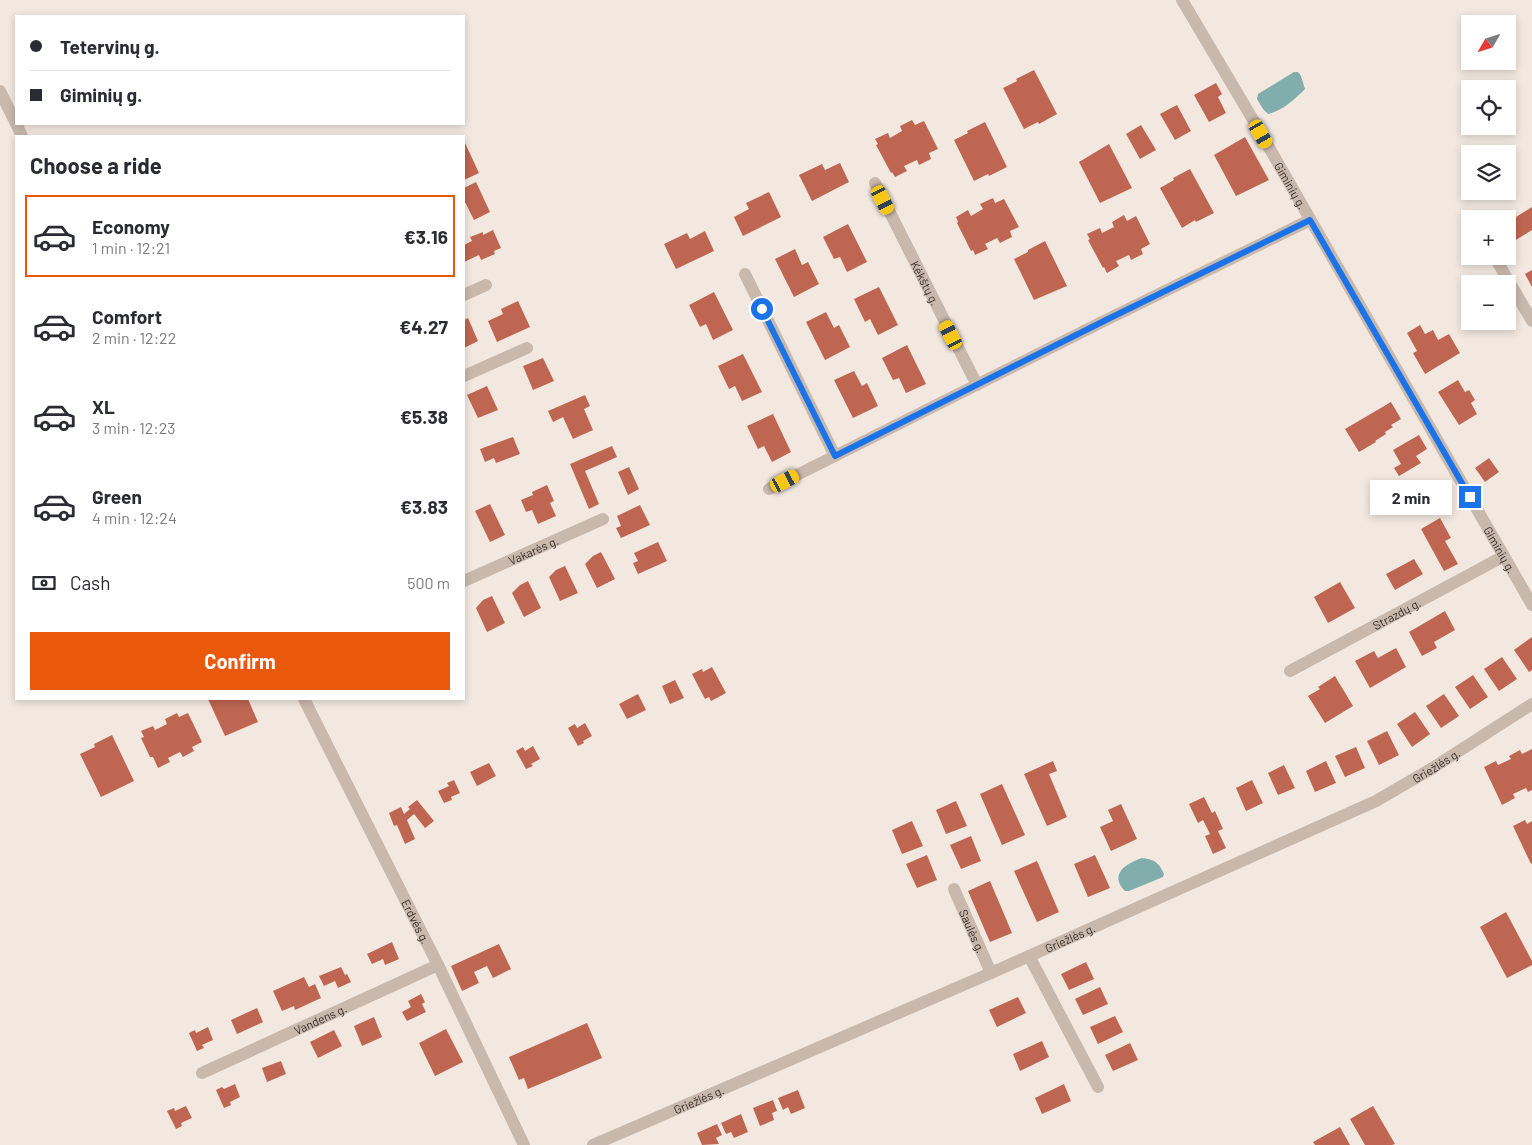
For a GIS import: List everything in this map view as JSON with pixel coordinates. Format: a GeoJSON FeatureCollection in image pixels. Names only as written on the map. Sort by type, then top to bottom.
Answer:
{"type":"FeatureCollection","features":[{"type":"Feature","properties":{"kind":"street","name":"Giminių g."},"geometry":{"type":"LineString","coordinates":[[1182,0],[1532,605]]}},
{"type":"Feature","properties":{"kind":"street"},"geometry":{"type":"LineString","coordinates":[[0,92],[15,122]]}},
{"type":"Feature","properties":{"kind":"street","name":"Kėkštų g."},"geometry":{"type":"LineString","coordinates":[[875,183],[977,385]]}},
{"type":"Feature","properties":{"kind":"street"},"geometry":{"type":"LineString","coordinates":[[769,489],[1310,220]]}},
{"type":"Feature","properties":{"kind":"street"},"geometry":{"type":"LineString","coordinates":[[1499,265],[1532,321]]}},
{"type":"Feature","properties":{"kind":"street"},"geometry":{"type":"LineString","coordinates":[[745,274],[835,456]]}},
{"type":"Feature","properties":{"kind":"street"},"geometry":{"type":"LineString","coordinates":[[465,295],[486,285]]}},
{"type":"Feature","properties":{"kind":"street"},"geometry":{"type":"LineString","coordinates":[[465,376],[527,348]]}},
{"type":"Feature","properties":{"kind":"street","name":"Vakarės g."},"geometry":{"type":"LineString","coordinates":[[465,581],[603,519]]}},
{"type":"Feature","properties":{"kind":"street","name":"Strazdų g."},"geometry":{"type":"LineString","coordinates":[[1290,671],[1504,556]]}},
{"type":"Feature","properties":{"kind":"street","name":"Erdvės g."},"geometry":{"type":"LineString","coordinates":[[305,700],[438,965],[524,1145]]}},
{"type":"Feature","properties":{"kind":"street","name":"Griežlės g."},"geometry":{"type":"LineString","coordinates":[[593,1145],[991,973],[1376,801],[1431,769],[1532,704]]}},
{"type":"Feature","properties":{"kind":"street","name":"Saulės g."},"geometry":{"type":"LineString","coordinates":[[954,889],[991,973]]}},
{"type":"Feature","properties":{"kind":"street"},"geometry":{"type":"LineString","coordinates":[[1029,956],[1098,1087]]}},
{"type":"Feature","properties":{"kind":"street","name":"Vandens g."},"geometry":{"type":"LineString","coordinates":[[202,1072],[438,965]]}},
{"type":"Feature","properties":{"kind":"water"},"geometry":{"type":"Polygon","coordinates":[[[1294,72],[1298,72],[1301,76],[1305,89],[1293,101],[1268,114],[1257,99],[1258,94],[1294,72]]]}},
{"type":"Feature","properties":{"kind":"water"},"geometry":{"type":"Polygon","coordinates":[[[1142,858],[1150,859],[1158,864],[1164,874],[1163,877],[1125,891],[1120,885],[1119,874],[1126,866],[1142,858]]]}},
{"type":"Feature","properties":{"kind":"building"},"geometry":{"type":"Polygon","coordinates":[[[1034,70],[1057,114],[1039,124],[1038,122],[1024,129],[1003,88],[1034,70]]]}},
{"type":"Feature","properties":{"kind":"building"},"geometry":{"type":"Polygon","coordinates":[[[1216,83],[1222,94],[1218,97],[1226,113],[1209,122],[1194,95],[1216,83]]]}},
{"type":"Feature","properties":{"kind":"building"},"geometry":{"type":"Polygon","coordinates":[[[1177,105],[1191,131],[1175,140],[1160,114],[1177,105]]]}},
{"type":"Feature","properties":{"kind":"building"},"geometry":{"type":"Polygon","coordinates":[[[912,120],[915,125],[924,121],[938,149],[929,153],[931,159],[919,165],[917,160],[904,166],[907,171],[895,177],[876,145],[878,144],[875,139],[888,133],[890,138],[902,131],[900,126],[912,120]]]}},
{"type":"Feature","properties":{"kind":"building"},"geometry":{"type":"Polygon","coordinates":[[[985,122],[1007,167],[974,181],[954,140],[985,122]]]}},
{"type":"Feature","properties":{"kind":"building"},"geometry":{"type":"Polygon","coordinates":[[[1141,125],[1156,150],[1140,159],[1126,134],[1141,125]]]}},
{"type":"Feature","properties":{"kind":"building"},"geometry":{"type":"Polygon","coordinates":[[[1245,137],[1269,180],[1236,196],[1214,155],[1245,137]]]}},
{"type":"Feature","properties":{"kind":"building"},"geometry":{"type":"Polygon","coordinates":[[[465,143],[479,173],[465,180],[465,143]]]}},
{"type":"Feature","properties":{"kind":"building"},"geometry":{"type":"Polygon","coordinates":[[[1109,144],[1132,188],[1100,203],[1079,162],[1109,144]]]}},
{"type":"Feature","properties":{"kind":"building"},"geometry":{"type":"Polygon","coordinates":[[[840,163],[849,182],[812,201],[799,175],[822,164],[825,170],[840,163]]]}},
{"type":"Feature","properties":{"kind":"building"},"geometry":{"type":"Polygon","coordinates":[[[1190,169],[1214,213],[1196,222],[1195,220],[1182,228],[1160,188],[1190,169]]]}},
{"type":"Feature","properties":{"kind":"building"},"geometry":{"type":"Polygon","coordinates":[[[476,182],[490,212],[474,220],[465,202],[465,188],[476,182]]]}},
{"type":"Feature","properties":{"kind":"building"},"geometry":{"type":"Polygon","coordinates":[[[769,192],[781,217],[743,236],[734,217],[749,209],[746,203],[769,192]]]}},
{"type":"Feature","properties":{"kind":"building"},"geometry":{"type":"Polygon","coordinates":[[[993,198],[995,203],[1004,199],[1019,227],[1010,231],[1012,237],[1000,243],[997,238],[985,244],[988,249],[975,255],[973,250],[971,251],[957,223],[956,217],[968,210],[971,216],[983,209],[980,204],[993,198]]]}},
{"type":"Feature","properties":{"kind":"building"},"geometry":{"type":"Polygon","coordinates":[[[1532,207],[1532,230],[1516,240],[1516,217],[1532,207]]]}},
{"type":"Feature","properties":{"kind":"building"},"geometry":{"type":"Polygon","coordinates":[[[1124,215],[1127,221],[1136,216],[1150,244],[1141,249],[1143,254],[1131,260],[1129,255],[1116,261],[1119,266],[1107,273],[1088,240],[1090,239],[1087,234],[1100,228],[1102,233],[1114,227],[1112,222],[1124,215]]]}},
{"type":"Feature","properties":{"kind":"building"},"geometry":{"type":"Polygon","coordinates":[[[848,224],[867,262],[847,272],[840,257],[834,259],[823,237],[848,224]]]}},
{"type":"Feature","properties":{"kind":"building"},"geometry":{"type":"Polygon","coordinates":[[[493,230],[501,248],[494,251],[495,254],[481,260],[479,255],[465,262],[465,244],[472,241],[470,237],[483,232],[483,235],[493,230]]]}},
{"type":"Feature","properties":{"kind":"building"},"geometry":{"type":"Polygon","coordinates":[[[705,231],[714,251],[676,269],[664,244],[687,233],[690,239],[705,231]]]}},
{"type":"Feature","properties":{"kind":"building"},"geometry":{"type":"Polygon","coordinates":[[[1045,241],[1067,286],[1034,300],[1014,259],[1045,241]]]}},
{"type":"Feature","properties":{"kind":"building"},"geometry":{"type":"Polygon","coordinates":[[[795,249],[802,265],[808,262],[819,284],[794,297],[775,259],[795,249]]]}},
{"type":"Feature","properties":{"kind":"building"},"geometry":{"type":"Polygon","coordinates":[[[1532,270],[1532,287],[1525,274],[1532,270]]]}},
{"type":"Feature","properties":{"kind":"building"},"geometry":{"type":"Polygon","coordinates":[[[879,287],[898,325],[878,335],[870,319],[865,322],[854,299],[879,287]]]}},
{"type":"Feature","properties":{"kind":"building"},"geometry":{"type":"Polygon","coordinates":[[[714,292],[733,330],[713,340],[706,324],[700,327],[689,305],[714,292]]]}},
{"type":"Feature","properties":{"kind":"building"},"geometry":{"type":"Polygon","coordinates":[[[518,301],[530,327],[497,342],[488,321],[503,314],[501,309],[518,301]]]}},
{"type":"Feature","properties":{"kind":"building"},"geometry":{"type":"Polygon","coordinates":[[[826,312],[834,328],[839,325],[850,347],[825,360],[806,322],[826,312]]]}},
{"type":"Feature","properties":{"kind":"building"},"geometry":{"type":"Polygon","coordinates":[[[468,318],[478,341],[465,348],[465,320],[468,318]]]}},
{"type":"Feature","properties":{"kind":"building"},"geometry":{"type":"Polygon","coordinates":[[[1420,325],[1425,334],[1433,330],[1438,340],[1449,334],[1460,353],[1425,374],[1413,353],[1417,351],[1407,333],[1420,325]]]}},
{"type":"Feature","properties":{"kind":"building"},"geometry":{"type":"Polygon","coordinates":[[[907,345],[926,384],[906,393],[899,378],[893,380],[882,358],[907,345]]]}},
{"type":"Feature","properties":{"kind":"building"},"geometry":{"type":"Polygon","coordinates":[[[743,354],[762,392],[742,401],[735,386],[729,389],[718,366],[743,354]]]}},
{"type":"Feature","properties":{"kind":"building"},"geometry":{"type":"Polygon","coordinates":[[[543,358],[554,381],[533,390],[523,366],[543,358]]]}},
{"type":"Feature","properties":{"kind":"building"},"geometry":{"type":"Polygon","coordinates":[[[854,371],[862,386],[867,383],[878,406],[853,418],[834,380],[854,371]]]}},
{"type":"Feature","properties":{"kind":"building"},"geometry":{"type":"Polygon","coordinates":[[[1458,380],[1465,392],[1469,390],[1475,400],[1471,403],[1477,414],[1459,425],[1438,392],[1458,380]]]}},
{"type":"Feature","properties":{"kind":"building"},"geometry":{"type":"Polygon","coordinates":[[[487,386],[498,410],[478,418],[467,395],[487,386]]]}},
{"type":"Feature","properties":{"kind":"building"},"geometry":{"type":"Polygon","coordinates":[[[585,395],[590,406],[584,409],[593,430],[573,439],[563,417],[553,422],[548,411],[585,395]]]}},
{"type":"Feature","properties":{"kind":"building"},"geometry":{"type":"Polygon","coordinates":[[[1391,402],[1401,419],[1391,425],[1393,427],[1385,432],[1386,434],[1376,442],[1359,452],[1345,429],[1391,402]]]}},
{"type":"Feature","properties":{"kind":"building"},"geometry":{"type":"Polygon","coordinates":[[[773,414],[791,452],[772,462],[764,446],[758,449],[747,426],[773,414]]]}},
{"type":"Feature","properties":{"kind":"building"},"geometry":{"type":"Polygon","coordinates":[[[1419,435],[1427,449],[1416,456],[1421,463],[1399,476],[1394,468],[1401,464],[1393,450],[1419,435]]]}},
{"type":"Feature","properties":{"kind":"building"},"geometry":{"type":"Polygon","coordinates":[[[513,437],[520,454],[496,463],[494,458],[485,462],[480,449],[513,437]]]}},
{"type":"Feature","properties":{"kind":"building"},"geometry":{"type":"Polygon","coordinates":[[[612,446],[617,457],[585,471],[599,504],[589,509],[570,464],[612,446]]]}},
{"type":"Feature","properties":{"kind":"building"},"geometry":{"type":"Polygon","coordinates":[[[1489,458],[1499,472],[1485,482],[1475,468],[1489,458]]]}},
{"type":"Feature","properties":{"kind":"building"},"geometry":{"type":"Polygon","coordinates":[[[629,467],[639,489],[628,495],[618,472],[629,467]]]}},
{"type":"Feature","properties":{"kind":"building"},"geometry":{"type":"Polygon","coordinates":[[[547,485],[554,501],[550,503],[556,516],[538,524],[532,510],[526,512],[521,500],[533,495],[532,492],[547,485]]]}},
{"type":"Feature","properties":{"kind":"building"},"geometry":{"type":"Polygon","coordinates":[[[490,504],[505,535],[490,542],[475,511],[490,504]]]}},
{"type":"Feature","properties":{"kind":"building"},"geometry":{"type":"Polygon","coordinates":[[[640,505],[650,525],[621,538],[616,528],[621,526],[617,516],[640,505]]]}},
{"type":"Feature","properties":{"kind":"building"},"geometry":{"type":"Polygon","coordinates":[[[1440,518],[1451,538],[1445,541],[1458,564],[1444,571],[1421,529],[1440,518]]]}},
{"type":"Feature","properties":{"kind":"building"},"geometry":{"type":"Polygon","coordinates":[[[658,542],[667,561],[638,574],[633,563],[638,561],[634,553],[658,542]]]}},
{"type":"Feature","properties":{"kind":"building"},"geometry":{"type":"Polygon","coordinates":[[[601,552],[615,579],[597,588],[585,564],[593,556],[601,552]]]}},
{"type":"Feature","properties":{"kind":"building"},"geometry":{"type":"Polygon","coordinates":[[[1414,559],[1423,574],[1395,590],[1386,574],[1414,559]]]}},
{"type":"Feature","properties":{"kind":"building"},"geometry":{"type":"Polygon","coordinates":[[[565,566],[578,593],[560,601],[549,577],[556,570],[565,566]]]}},
{"type":"Feature","properties":{"kind":"building"},"geometry":{"type":"Polygon","coordinates":[[[528,581],[541,608],[524,617],[512,593],[520,585],[528,581]]]}},
{"type":"Feature","properties":{"kind":"building"},"geometry":{"type":"Polygon","coordinates":[[[1340,582],[1355,608],[1328,623],[1314,597],[1340,582]]]}},
{"type":"Feature","properties":{"kind":"building"},"geometry":{"type":"Polygon","coordinates":[[[492,596],[505,623],[487,632],[476,608],[483,600],[492,596]]]}},
{"type":"Feature","properties":{"kind":"building"},"geometry":{"type":"Polygon","coordinates":[[[1445,611],[1455,630],[1434,642],[1437,648],[1422,656],[1409,632],[1445,611]]]}},
{"type":"Feature","properties":{"kind":"building"},"geometry":{"type":"Polygon","coordinates":[[[1532,637],[1532,670],[1529,672],[1514,650],[1532,637]]]}},
{"type":"Feature","properties":{"kind":"building"},"geometry":{"type":"Polygon","coordinates":[[[1396,648],[1406,667],[1370,688],[1355,661],[1374,651],[1378,658],[1396,648]]]}},
{"type":"Feature","properties":{"kind":"building"},"geometry":{"type":"Polygon","coordinates":[[[1502,657],[1517,679],[1499,691],[1484,669],[1502,657]]]}},
{"type":"Feature","properties":{"kind":"building"},"geometry":{"type":"Polygon","coordinates":[[[712,667],[726,693],[711,701],[709,697],[705,699],[692,674],[702,669],[703,672],[712,667]]]}},
{"type":"Feature","properties":{"kind":"building"},"geometry":{"type":"Polygon","coordinates":[[[1473,675],[1488,697],[1470,709],[1455,687],[1473,675]]]}},
{"type":"Feature","properties":{"kind":"building"},"geometry":{"type":"Polygon","coordinates":[[[1335,676],[1353,706],[1325,723],[1308,696],[1320,689],[1318,687],[1335,676]]]}},
{"type":"Feature","properties":{"kind":"building"},"geometry":{"type":"Polygon","coordinates":[[[675,680],[684,698],[670,704],[662,686],[675,680]]]}},
{"type":"Feature","properties":{"kind":"building"},"geometry":{"type":"Polygon","coordinates":[[[638,694],[646,710],[627,719],[619,704],[638,694]]]}},
{"type":"Feature","properties":{"kind":"building"},"geometry":{"type":"Polygon","coordinates":[[[1444,694],[1459,716],[1441,728],[1426,706],[1444,694]]]}},
{"type":"Feature","properties":{"kind":"building"},"geometry":{"type":"Polygon","coordinates":[[[208,700],[248,700],[258,722],[225,736],[208,700]]]}},
{"type":"Feature","properties":{"kind":"building"},"geometry":{"type":"Polygon","coordinates":[[[1415,712],[1430,734],[1412,747],[1397,724],[1415,712]]]}},
{"type":"Feature","properties":{"kind":"building"},"geometry":{"type":"Polygon","coordinates":[[[177,713],[179,717],[188,713],[202,742],[192,747],[194,751],[183,757],[180,752],[168,758],[170,762],[158,768],[153,757],[150,757],[141,738],[144,737],[141,731],[153,726],[155,730],[167,724],[165,719],[177,713]]]}},
{"type":"Feature","properties":{"kind":"building"},"geometry":{"type":"Polygon","coordinates":[[[585,723],[592,736],[578,746],[568,728],[575,724],[577,728],[585,723]]]}},
{"type":"Feature","properties":{"kind":"building"},"geometry":{"type":"Polygon","coordinates":[[[1387,731],[1399,755],[1379,765],[1367,741],[1387,731]]]}},
{"type":"Feature","properties":{"kind":"building"},"geometry":{"type":"Polygon","coordinates":[[[112,735],[134,781],[101,797],[80,754],[95,747],[94,744],[112,735]]]}},
{"type":"Feature","properties":{"kind":"building"},"geometry":{"type":"Polygon","coordinates":[[[533,746],[540,759],[531,764],[533,766],[526,769],[516,751],[523,747],[525,751],[533,746]]]}},
{"type":"Feature","properties":{"kind":"building"},"geometry":{"type":"Polygon","coordinates":[[[1356,747],[1365,768],[1345,777],[1335,756],[1356,747]]]}},
{"type":"Feature","properties":{"kind":"building"},"geometry":{"type":"Polygon","coordinates":[[[1532,749],[1532,790],[1528,792],[1526,788],[1513,794],[1515,798],[1502,805],[1484,767],[1496,761],[1498,765],[1511,759],[1509,756],[1520,750],[1522,754],[1532,749]]]}},
{"type":"Feature","properties":{"kind":"building"},"geometry":{"type":"Polygon","coordinates":[[[1053,761],[1057,771],[1049,774],[1067,817],[1047,826],[1024,774],[1053,761]]]}},
{"type":"Feature","properties":{"kind":"building"},"geometry":{"type":"Polygon","coordinates":[[[1326,761],[1336,783],[1315,792],[1306,771],[1326,761]]]}},
{"type":"Feature","properties":{"kind":"building"},"geometry":{"type":"Polygon","coordinates":[[[489,763],[496,776],[477,786],[470,772],[489,763]]]}},
{"type":"Feature","properties":{"kind":"building"},"geometry":{"type":"Polygon","coordinates":[[[1284,765],[1295,788],[1278,795],[1268,773],[1284,765]]]}},
{"type":"Feature","properties":{"kind":"building"},"geometry":{"type":"Polygon","coordinates":[[[454,780],[460,793],[451,797],[452,800],[444,803],[438,791],[449,786],[447,783],[454,780]]]}},
{"type":"Feature","properties":{"kind":"building"},"geometry":{"type":"Polygon","coordinates":[[[1252,780],[1263,803],[1246,811],[1236,788],[1252,780]]]}},
{"type":"Feature","properties":{"kind":"building"},"geometry":{"type":"Polygon","coordinates":[[[1002,784],[1025,835],[1002,845],[980,794],[1002,784]]]}},
{"type":"Feature","properties":{"kind":"building"},"geometry":{"type":"Polygon","coordinates":[[[1204,797],[1212,813],[1215,811],[1223,829],[1218,831],[1226,848],[1213,854],[1205,836],[1210,834],[1203,820],[1198,823],[1189,804],[1204,797]]]}},
{"type":"Feature","properties":{"kind":"building"},"geometry":{"type":"Polygon","coordinates":[[[417,800],[434,821],[425,828],[414,814],[407,820],[415,839],[405,844],[397,825],[394,826],[389,813],[401,807],[404,814],[410,809],[408,807],[417,800]]]}},
{"type":"Feature","properties":{"kind":"building"},"geometry":{"type":"Polygon","coordinates":[[[956,801],[967,826],[946,834],[936,810],[956,801]]]}},
{"type":"Feature","properties":{"kind":"building"},"geometry":{"type":"Polygon","coordinates":[[[1121,804],[1137,839],[1111,851],[1100,827],[1113,821],[1108,810],[1121,804]]]}},
{"type":"Feature","properties":{"kind":"building"},"geometry":{"type":"Polygon","coordinates":[[[1525,820],[1527,824],[1532,821],[1531,864],[1513,826],[1525,820]]]}},
{"type":"Feature","properties":{"kind":"building"},"geometry":{"type":"Polygon","coordinates":[[[912,821],[923,846],[902,854],[892,830],[912,821]]]}},
{"type":"Feature","properties":{"kind":"building"},"geometry":{"type":"Polygon","coordinates":[[[971,836],[981,861],[961,869],[950,845],[971,836]]]}},
{"type":"Feature","properties":{"kind":"building"},"geometry":{"type":"Polygon","coordinates":[[[927,855],[937,880],[917,888],[906,864],[927,855]]]}},
{"type":"Feature","properties":{"kind":"building"},"geometry":{"type":"Polygon","coordinates":[[[1095,855],[1110,888],[1088,897],[1074,864],[1095,855]]]}},
{"type":"Feature","properties":{"kind":"building"},"geometry":{"type":"Polygon","coordinates":[[[1037,861],[1059,912],[1037,922],[1014,871],[1037,861]]]}},
{"type":"Feature","properties":{"kind":"building"},"geometry":{"type":"Polygon","coordinates":[[[990,881],[1012,933],[990,942],[968,891],[990,881]]]}},
{"type":"Feature","properties":{"kind":"building"},"geometry":{"type":"Polygon","coordinates":[[[1506,912],[1532,961],[1532,965],[1507,978],[1480,927],[1506,912]]]}},
{"type":"Feature","properties":{"kind":"building"},"geometry":{"type":"Polygon","coordinates":[[[392,942],[399,959],[385,965],[383,959],[372,964],[367,954],[392,942]]]}},
{"type":"Feature","properties":{"kind":"building"},"geometry":{"type":"Polygon","coordinates":[[[499,944],[511,969],[493,978],[487,966],[474,972],[479,983],[462,991],[451,966],[499,944]]]}},
{"type":"Feature","properties":{"kind":"building"},"geometry":{"type":"Polygon","coordinates":[[[1086,962],[1094,979],[1069,990],[1061,974],[1086,962]]]}},
{"type":"Feature","properties":{"kind":"building"},"geometry":{"type":"Polygon","coordinates":[[[341,967],[351,982],[338,988],[335,981],[324,986],[319,976],[341,967]]]}},
{"type":"Feature","properties":{"kind":"building"},"geometry":{"type":"Polygon","coordinates":[[[304,977],[309,987],[315,984],[321,998],[295,1010],[294,1006],[282,1011],[273,991],[304,977]]]}},
{"type":"Feature","properties":{"kind":"building"},"geometry":{"type":"Polygon","coordinates":[[[1100,987],[1108,1004],[1083,1015],[1075,999],[1100,987]]]}},
{"type":"Feature","properties":{"kind":"building"},"geometry":{"type":"Polygon","coordinates":[[[421,994],[425,1002],[422,1004],[426,1012],[407,1021],[402,1012],[411,1007],[408,1001],[421,994]]]}},
{"type":"Feature","properties":{"kind":"building"},"geometry":{"type":"Polygon","coordinates":[[[1018,997],[1026,1013],[997,1027],[989,1010],[1018,997]]]}},
{"type":"Feature","properties":{"kind":"building"},"geometry":{"type":"Polygon","coordinates":[[[257,1008],[263,1022],[237,1034],[231,1020],[257,1008]]]}},
{"type":"Feature","properties":{"kind":"building"},"geometry":{"type":"Polygon","coordinates":[[[1115,1016],[1123,1032],[1098,1044],[1090,1027],[1115,1016]]]}},
{"type":"Feature","properties":{"kind":"building"},"geometry":{"type":"Polygon","coordinates":[[[374,1017],[382,1037],[362,1046],[354,1026],[374,1017]]]}},
{"type":"Feature","properties":{"kind":"building"},"geometry":{"type":"Polygon","coordinates":[[[587,1023],[602,1058],[528,1089],[524,1078],[519,1080],[509,1057],[587,1023]]]}},
{"type":"Feature","properties":{"kind":"building"},"geometry":{"type":"Polygon","coordinates":[[[208,1027],[213,1040],[202,1045],[204,1048],[197,1051],[189,1033],[195,1030],[196,1033],[208,1027]]]}},
{"type":"Feature","properties":{"kind":"building"},"geometry":{"type":"Polygon","coordinates":[[[446,1029],[463,1062],[435,1076],[419,1043],[446,1029]]]}},
{"type":"Feature","properties":{"kind":"building"},"geometry":{"type":"Polygon","coordinates":[[[334,1030],[342,1046],[318,1058],[310,1042],[334,1030]]]}},
{"type":"Feature","properties":{"kind":"building"},"geometry":{"type":"Polygon","coordinates":[[[1042,1041],[1049,1057],[1020,1071],[1013,1054],[1042,1041]]]}},
{"type":"Feature","properties":{"kind":"building"},"geometry":{"type":"Polygon","coordinates":[[[1130,1043],[1138,1060],[1113,1071],[1105,1055],[1130,1043]]]}},
{"type":"Feature","properties":{"kind":"building"},"geometry":{"type":"Polygon","coordinates":[[[281,1061],[286,1074],[267,1082],[262,1068],[281,1061]]]}},
{"type":"Feature","properties":{"kind":"building"},"geometry":{"type":"Polygon","coordinates":[[[235,1084],[240,1097],[230,1102],[231,1105],[224,1108],[216,1090],[235,1084]]]}},
{"type":"Feature","properties":{"kind":"building"},"geometry":{"type":"Polygon","coordinates":[[[1064,1084],[1071,1101],[1042,1114],[1035,1098],[1064,1084]]]}},
{"type":"Feature","properties":{"kind":"building"},"geometry":{"type":"Polygon","coordinates":[[[798,1090],[805,1108],[791,1114],[788,1107],[783,1110],[778,1098],[798,1090]]]}},
{"type":"Feature","properties":{"kind":"building"},"geometry":{"type":"Polygon","coordinates":[[[773,1100],[777,1111],[772,1113],[774,1120],[760,1126],[753,1108],[773,1100]]]}},
{"type":"Feature","properties":{"kind":"building"},"geometry":{"type":"Polygon","coordinates":[[[186,1106],[192,1118],[181,1123],[182,1126],[176,1129],[167,1111],[174,1108],[175,1111],[186,1106]]]}},
{"type":"Feature","properties":{"kind":"building"},"geometry":{"type":"Polygon","coordinates":[[[1373,1106],[1395,1144],[1365,1145],[1350,1119],[1373,1106]]]}},
{"type":"Feature","properties":{"kind":"building"},"geometry":{"type":"Polygon","coordinates":[[[741,1114],[748,1132],[734,1138],[731,1132],[726,1134],[721,1123],[741,1114]]]}},
{"type":"Feature","properties":{"kind":"building"},"geometry":{"type":"Polygon","coordinates":[[[717,1124],[722,1135],[716,1138],[719,1144],[702,1145],[697,1133],[717,1124]]]}},
{"type":"Feature","properties":{"kind":"building"},"geometry":{"type":"Polygon","coordinates":[[[1340,1127],[1350,1145],[1315,1145],[1313,1142],[1340,1127]]]}},
{"type":"Feature","properties":{"kind":"route"},"geometry":{"type":"LineString","coordinates":[[762,309],[835,456],[1310,220],[1470,497]]}}]}
